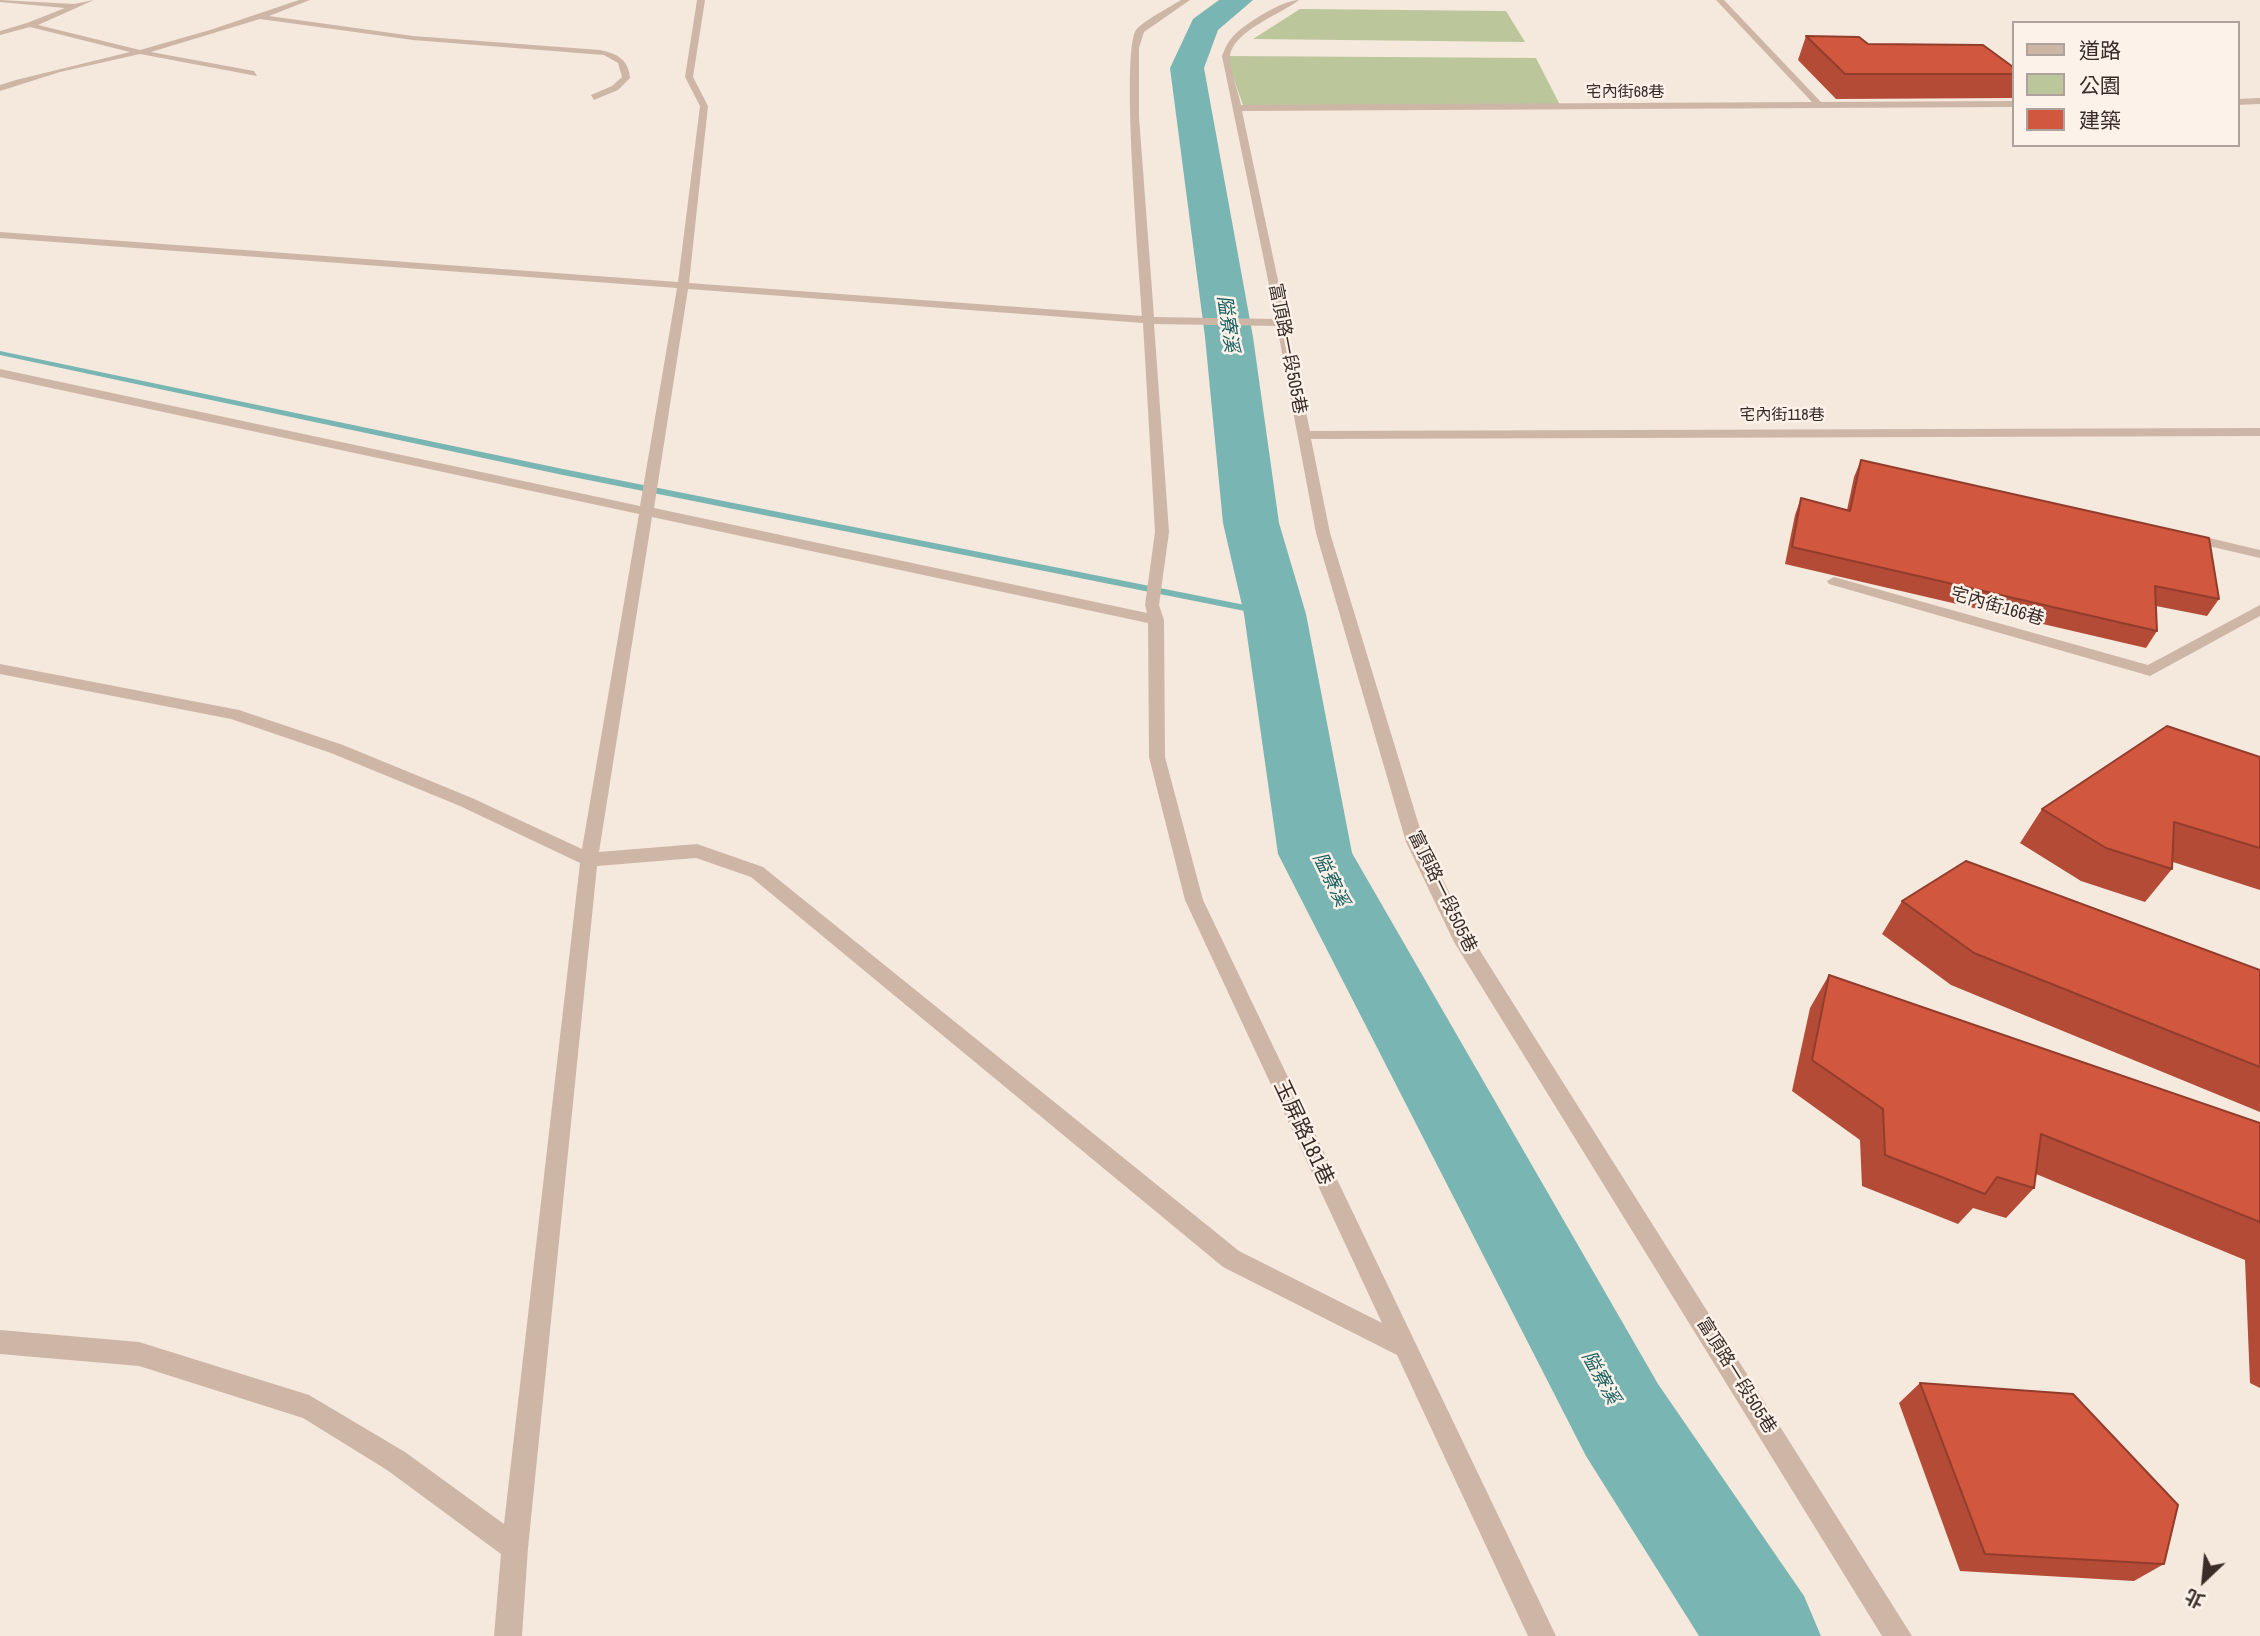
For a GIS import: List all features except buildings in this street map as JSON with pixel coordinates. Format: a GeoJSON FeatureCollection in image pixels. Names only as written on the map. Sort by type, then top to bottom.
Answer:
{"type":"FeatureCollection","features":[{"type":"Feature","properties":{"kind":"street"},"geometry":{"type":"LineString","coordinates":[[0,0],[78,6]]}},
{"type":"Feature","properties":{"kind":"street"},"geometry":{"type":"LineString","coordinates":[[0,33],[90,0]]}},
{"type":"Feature","properties":{"kind":"street"},"geometry":{"type":"LineString","coordinates":[[0,88],[37,74],[141,51],[262,17],[306,0]]}},
{"type":"Feature","properties":{"kind":"street"},"geometry":{"type":"LineString","coordinates":[[508,1636],[515,1548],[589,860],[683,287],[704,106],[689,77],[701,0]]}},
{"type":"Feature","properties":{"kind":"street","name":"玉屏路181巷"},"geometry":{"type":"LineString","coordinates":[[1186,0],[1140,31],[1135,48],[1135,117],[1162,532],[1154,603],[1157,757],[1194,900],[1542,1636]]}},
{"type":"Feature","properties":{"kind":"street","name":"富頂路一段505巷"},"geometry":{"type":"LineString","coordinates":[[1295,0],[1252,25],[1233,41],[1226,57],[1238,108],[1272,323],[1304,435],[1323,533],[1415,842],[1464,943],[1898,1636]]}},
{"type":"Feature","properties":{"kind":"street"},"geometry":{"type":"LineString","coordinates":[[1720,0],[1821,107]]}},
{"type":"Feature","properties":{"kind":"street"},"geometry":{"type":"LineString","coordinates":[[262,17],[413,38],[600,52],[617,56],[625,65],[626,78],[615,89],[594,97]]}},
{"type":"Feature","properties":{"kind":"street"},"geometry":{"type":"LineString","coordinates":[[30,24],[141,51],[254,74]]}},
{"type":"Feature","properties":{"kind":"street"},"geometry":{"type":"LineString","coordinates":[[2239,102],[2260,101]]}},
{"type":"Feature","properties":{"kind":"street","name":"宅內街68巷"},"geometry":{"type":"LineString","coordinates":[[1238,108],[2011,104]]}},
{"type":"Feature","properties":{"kind":"street"},"geometry":{"type":"LineString","coordinates":[[0,235],[1163,321],[1272,323]]}},
{"type":"Feature","properties":{"kind":"street"},"geometry":{"type":"LineString","coordinates":[[0,373],[1154,603]]}},
{"type":"Feature","properties":{"kind":"street","name":"宅內街118巷"},"geometry":{"type":"LineString","coordinates":[[1304,435],[2260,432]]}},
{"type":"Feature","properties":{"kind":"street"},"geometry":{"type":"LineString","coordinates":[[2178,535],[2260,554]]}},
{"type":"Feature","properties":{"kind":"street","name":"宅內街166巷"},"geometry":{"type":"LineString","coordinates":[[1834,581],[2150,671],[2260,610]]}},
{"type":"Feature","properties":{"kind":"street"},"geometry":{"type":"LineString","coordinates":[[0,669],[233,714],[337,749],[466,802],[589,860],[697,851],[757,872],[1231,1259],[1403,1346]]}},
{"type":"Feature","properties":{"kind":"street"},"geometry":{"type":"LineString","coordinates":[[0,1342],[139,1354],[309,1406],[397,1461],[515,1548]]}},
{"type":"Feature","properties":{"kind":"green space"},"geometry":{"type":"Polygon","coordinates":[[[1300,9],[1506,11],[1525,42],[1253,39],[1300,9]]]}},
{"type":"Feature","properties":{"kind":"green space"},"geometry":{"type":"Polygon","coordinates":[[[1226,56],[1536,58],[1561,107],[1244,108],[1226,56]]]}},
{"type":"Feature","properties":{"kind":"waterway","name":"隘寮溪"},"geometry":{"type":"LineString","coordinates":[[1238,0],[1204,26],[1187,68],[1229,337],[1251,523],[1275,614],[1315,854],[1622,1420],[1764,1636]]}},
{"type":"Feature","properties":{"kind":"waterway"},"geometry":{"type":"LineString","coordinates":[[0,353],[563,472],[1275,614]]}}]}
